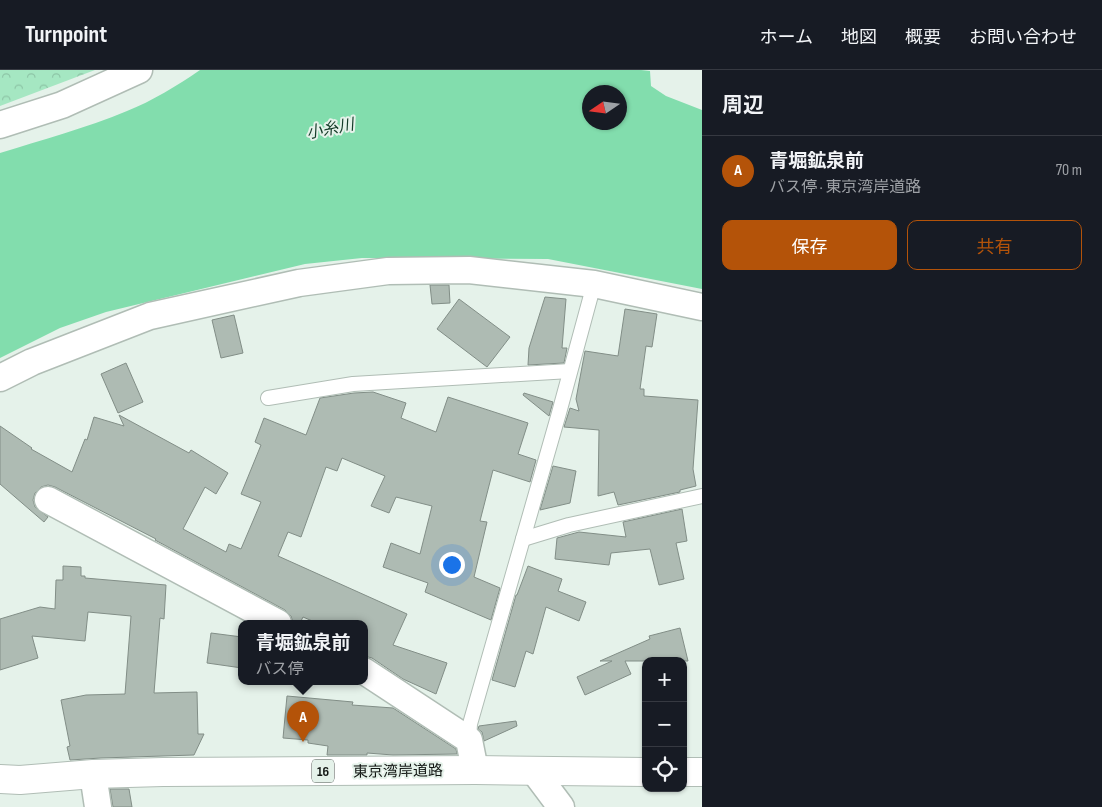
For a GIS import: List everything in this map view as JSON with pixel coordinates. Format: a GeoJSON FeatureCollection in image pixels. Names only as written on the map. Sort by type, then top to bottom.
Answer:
{"type":"FeatureCollection","features":[{"type":"Feature","properties":{"kind":"highway","name":"東京湾岸道路"},"geometry":{"type":"LineString","coordinates":[[0,780],[163,772],[475,770],[642,772]]}},
{"type":"Feature","properties":{"kind":"highway"},"geometry":{"type":"LineString","coordinates":[[687,772],[702,772]]}},
{"type":"Feature","properties":{"kind":"street"},"geometry":{"type":"LineString","coordinates":[[0,125],[62,105],[139,70]]}},
{"type":"Feature","properties":{"kind":"street"},"geometry":{"type":"LineString","coordinates":[[0,378],[32,362],[150,316],[299,283],[388,272],[468,270],[594,284],[702,307]]}},
{"type":"Feature","properties":{"kind":"street"},"geometry":{"type":"LineString","coordinates":[[48,500],[272,620]]}},
{"type":"Feature","properties":{"kind":"street"},"geometry":{"type":"LineString","coordinates":[[368,673],[469,740],[475,770]]}},
{"type":"Feature","properties":{"kind":"street"},"geometry":{"type":"LineString","coordinates":[[534,771],[561,807]]}},
{"type":"Feature","properties":{"kind":"street"},"geometry":{"type":"LineString","coordinates":[[92,774],[98,807]]}},
{"type":"Feature","properties":{"kind":"lane"},"geometry":{"type":"LineString","coordinates":[[469,740],[470,724],[594,284]]}},
{"type":"Feature","properties":{"kind":"lane"},"geometry":{"type":"LineString","coordinates":[[268,398],[353,384],[570,370]]}},
{"type":"Feature","properties":{"kind":"lane"},"geometry":{"type":"LineString","coordinates":[[523,539],[569,525],[702,496]]}},
{"type":"Feature","properties":{"kind":"green space"},"geometry":{"type":"Polygon","coordinates":[[[0,70],[95,70],[0,106],[0,70]]]}},
{"type":"Feature","properties":{"kind":"water","name":"小糸川"},"geometry":{"type":"Polygon","coordinates":[[[200,70],[650,71],[651,86],[666,96],[702,110],[702,289],[548,259],[362,258],[305,264],[106,312],[60,328],[0,358],[0,153],[127,111],[173,87],[200,70]]]}},
{"type":"Feature","properties":{"kind":"building"},"geometry":{"type":"Polygon","coordinates":[[[430,285],[449,285],[450,303],[432,304],[430,285]]]}},
{"type":"Feature","properties":{"kind":"building"},"geometry":{"type":"Polygon","coordinates":[[[545,297],[566,299],[562,348],[567,348],[564,363],[528,365],[529,348],[545,297]]]}},
{"type":"Feature","properties":{"kind":"building"},"geometry":{"type":"Polygon","coordinates":[[[459,299],[510,337],[487,367],[437,329],[459,299]]]}},
{"type":"Feature","properties":{"kind":"building"},"geometry":{"type":"Polygon","coordinates":[[[625,309],[657,314],[652,347],[646,346],[640,389],[644,389],[644,396],[698,400],[693,469],[696,486],[680,490],[680,492],[618,505],[614,492],[598,496],[599,430],[564,427],[570,408],[579,411],[576,399],[585,351],[618,356],[625,309]]]}},
{"type":"Feature","properties":{"kind":"building"},"geometry":{"type":"Polygon","coordinates":[[[234,315],[243,353],[221,358],[212,320],[234,315]]]}},
{"type":"Feature","properties":{"kind":"building"},"geometry":{"type":"Polygon","coordinates":[[[126,363],[143,402],[118,413],[101,374],[126,363]]]}},
{"type":"Feature","properties":{"kind":"building"},"geometry":{"type":"Polygon","coordinates":[[[373,392],[406,403],[401,418],[436,432],[448,397],[528,423],[518,454],[536,460],[530,482],[493,470],[480,521],[487,522],[474,577],[500,588],[491,620],[425,592],[428,583],[383,567],[391,543],[420,554],[432,506],[396,497],[389,513],[371,506],[385,476],[342,458],[337,471],[326,467],[301,537],[288,532],[278,556],[407,614],[393,645],[447,663],[436,694],[403,679],[368,657],[368,620],[310,620],[303,617],[302,620],[292,620],[285,610],[156,539],[55,487],[48,485],[41,487],[35,493],[33,500],[35,507],[48,517],[44,522],[0,484],[0,426],[31,449],[72,472],[85,439],[87,440],[94,417],[124,426],[119,415],[189,453],[191,450],[228,473],[216,494],[205,487],[183,529],[226,552],[229,544],[241,549],[261,502],[241,494],[261,445],[255,442],[264,418],[306,435],[320,398],[373,392]]]}},
{"type":"Feature","properties":{"kind":"building"},"geometry":{"type":"Polygon","coordinates":[[[524,393],[553,402],[549,416],[523,395],[524,393]]]}},
{"type":"Feature","properties":{"kind":"building"},"geometry":{"type":"Polygon","coordinates":[[[553,466],[576,471],[570,503],[540,510],[553,466]]]}},
{"type":"Feature","properties":{"kind":"building"},"geometry":{"type":"Polygon","coordinates":[[[682,509],[687,541],[676,543],[684,579],[659,585],[650,549],[611,553],[609,565],[555,559],[557,538],[579,532],[626,537],[623,522],[682,509]]]}},
{"type":"Feature","properties":{"kind":"building"},"geometry":{"type":"Polygon","coordinates":[[[63,566],[81,567],[81,576],[85,576],[85,578],[166,585],[164,619],[160,618],[154,693],[197,692],[198,734],[204,734],[194,755],[70,760],[67,747],[70,746],[61,700],[86,695],[125,694],[131,616],[88,612],[85,641],[32,636],[38,658],[0,670],[0,619],[40,607],[55,609],[56,580],[63,580],[63,566]]]}},
{"type":"Feature","properties":{"kind":"building"},"geometry":{"type":"Polygon","coordinates":[[[528,566],[562,579],[558,591],[586,602],[579,621],[546,607],[533,654],[526,651],[515,687],[492,680],[516,595],[528,566]]]}},
{"type":"Feature","properties":{"kind":"building"},"geometry":{"type":"Polygon","coordinates":[[[680,628],[688,661],[687,657],[642,657],[642,661],[625,661],[631,674],[585,695],[577,677],[612,661],[600,661],[650,639],[649,636],[680,628]]]}},
{"type":"Feature","properties":{"kind":"building"},"geometry":{"type":"Polygon","coordinates":[[[211,633],[238,636],[238,667],[207,663],[211,633]]]}},
{"type":"Feature","properties":{"kind":"building"},"geometry":{"type":"Polygon","coordinates":[[[287,696],[353,702],[352,705],[393,708],[456,749],[457,754],[393,755],[367,753],[367,755],[327,755],[328,746],[308,743],[308,740],[283,738],[287,696]]]}},
{"type":"Feature","properties":{"kind":"building"},"geometry":{"type":"Polygon","coordinates":[[[516,721],[517,726],[484,741],[482,732],[478,729],[479,726],[516,721]]]}},
{"type":"Feature","properties":{"kind":"building"},"geometry":{"type":"Polygon","coordinates":[[[110,789],[129,789],[132,807],[113,807],[110,789]]]}},
{"type":"Feature","properties":{"kind":"place","name":"青堀鉱泉前"},"geometry":{"type":"Point","coordinates":[303,742]}}]}
